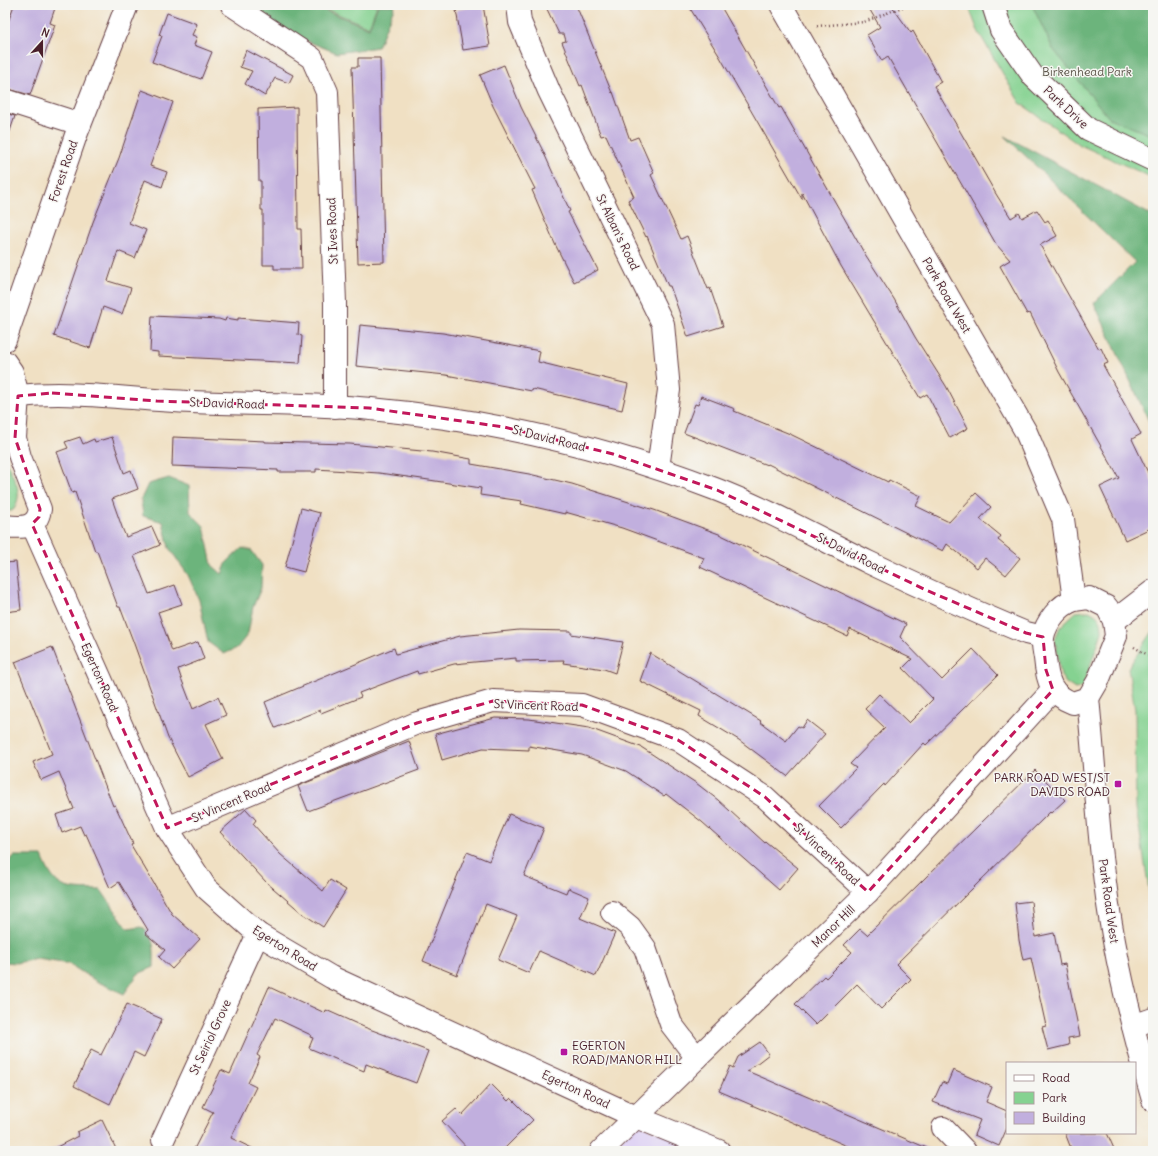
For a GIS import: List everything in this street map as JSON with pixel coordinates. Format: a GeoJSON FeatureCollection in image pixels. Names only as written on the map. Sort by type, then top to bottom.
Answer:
{"type":"FeatureCollection","features":[{"type":"Feature","properties":{"kind":"street","name":"Forest Road"},"geometry":{"type":"LineString","coordinates":[[5,340],[80,124],[127,5]]}},
{"type":"Feature","properties":{"kind":"street","name":"St Ives Road"},"geometry":{"type":"LineString","coordinates":[[232,5],[312,58],[327,92],[335,303],[335,407]]}},
{"type":"Feature","properties":{"kind":"street","name":"St Alban's Road"},"geometry":{"type":"LineString","coordinates":[[518,5],[520,22],[549,91],[663,324],[669,390],[658,468]]}},
{"type":"Feature","properties":{"kind":"street","name":"Park Road West"},"geometry":{"type":"LineString","coordinates":[[780,5],[1026,432],[1063,519],[1074,600]]}},
{"type":"Feature","properties":{"kind":"street","name":"Park Drive"},"geometry":{"type":"LineString","coordinates":[[993,5],[1001,30],[1033,76],[1088,129],[1153,160]]}},
{"type":"Feature","properties":{"kind":"street"},"geometry":{"type":"LineString","coordinates":[[5,100],[80,124]]}},
{"type":"Feature","properties":{"kind":"street"},"geometry":{"type":"LineString","coordinates":[[5,362],[12,372],[18,396],[15,438],[20,457],[40,509],[39,517],[32,524],[22,526],[5,526]]}},
{"type":"Feature","properties":{"kind":"street","name":"St David Road"},"geometry":{"type":"LineString","coordinates":[[18,396],[59,393],[101,395],[157,401],[369,408],[456,418],[504,427],[592,448],[658,468],[717,490],[807,530],[926,590],[1026,633],[1043,637]]}},
{"type":"Feature","properties":{"kind":"street","name":"Egerton Road"},"geometry":{"type":"LineString","coordinates":[[32,524],[167,828],[206,888],[258,934],[331,977],[636,1117],[719,1151]]}},
{"type":"Feature","properties":{"kind":"street"},"geometry":{"type":"LineString","coordinates":[[1114,621],[1153,591]]}},
{"type":"Feature","properties":{"kind":"street"},"geometry":{"type":"LineString","coordinates":[[1089,598],[1108,607],[1114,621],[1116,636],[1098,681],[1088,698],[1073,703],[1061,699],[1053,690],[1046,670],[1043,637],[1050,620],[1060,608],[1074,600],[1089,598]]}},
{"type":"Feature","properties":{"kind":"street","name":"Manor Hill"},"geometry":{"type":"LineString","coordinates":[[601,1151],[868,892],[1053,690]]}},
{"type":"Feature","properties":{"kind":"street","name":"Park Road West"},"geometry":{"type":"LineString","coordinates":[[1088,698],[1103,857],[1114,941],[1143,1023],[1153,1100]]}},
{"type":"Feature","properties":{"kind":"street","name":"St Vincent Road"},"geometry":{"type":"LineString","coordinates":[[167,828],[417,723],[493,701],[582,705],[678,740],[765,797],[868,892]]}},
{"type":"Feature","properties":{"kind":"street"},"geometry":{"type":"LineString","coordinates":[[612,912],[630,926],[645,948],[671,1024],[697,1058]]}},
{"type":"Feature","properties":{"kind":"street","name":"St Seiriol Grove"},"geometry":{"type":"LineString","coordinates":[[163,1140],[258,934]]}},
{"type":"Feature","properties":{"kind":"street"},"geometry":{"type":"LineString","coordinates":[[943,1128],[965,1151]]}},
{"type":"Feature","properties":{"kind":"path"},"geometry":{"type":"LineString","coordinates":[[794,28],[864,22],[902,7],[930,5]]}},
{"type":"Feature","properties":{"kind":"highlighted area"},"geometry":{"type":"Polygon","coordinates":[[[52,393],[157,401],[369,408],[504,427],[613,454],[717,490],[926,590],[1026,633],[1043,637],[1046,670],[1053,690],[868,892],[765,797],[678,740],[582,705],[493,701],[417,723],[167,828],[32,524],[39,517],[40,509],[15,438],[18,396],[52,393]]]}},
{"type":"Feature","properties":{"kind":"shaded area"},"geometry":{"type":"Polygon","coordinates":[[[637,1123],[705,1151],[609,1151],[637,1123]]]}},
{"type":"Feature","properties":{"kind":"green space"},"geometry":{"type":"Polygon","coordinates":[[[239,5],[312,5],[369,28],[378,5],[395,5],[378,47],[337,53],[294,36],[239,5]]]}},
{"type":"Feature","properties":{"kind":"green space"},"geometry":{"type":"Polygon","coordinates":[[[316,5],[377,5],[369,27],[316,5]]]}},
{"type":"Feature","properties":{"kind":"green space","name":"Birkenhead Park"},"geometry":{"type":"Polygon","coordinates":[[[968,5],[1153,5],[1153,178],[1078,144],[1020,103],[978,31],[968,5]]]}},
{"type":"Feature","properties":{"kind":"green space"},"geometry":{"type":"Polygon","coordinates":[[[1032,5],[1153,5],[1153,136],[1109,118],[1053,49],[1032,5]]]}},
{"type":"Feature","properties":{"kind":"green space"},"geometry":{"type":"Polygon","coordinates":[[[1005,136],[1153,216],[1153,430],[1094,303],[1135,262],[1005,136]]]}},
{"type":"Feature","properties":{"kind":"green space"},"geometry":{"type":"Polygon","coordinates":[[[5,459],[17,485],[18,492],[18,498],[12,511],[5,511],[5,459]]]}},
{"type":"Feature","properties":{"kind":"green space"},"geometry":{"type":"Polygon","coordinates":[[[169,478],[189,486],[190,512],[204,526],[212,565],[222,574],[227,562],[242,548],[251,550],[262,565],[261,588],[253,607],[248,634],[237,648],[224,654],[208,642],[199,600],[188,575],[169,548],[163,522],[143,516],[141,499],[148,484],[169,478]]]}},
{"type":"Feature","properties":{"kind":"green space"},"geometry":{"type":"Polygon","coordinates":[[[1089,611],[1099,619],[1102,632],[1083,687],[1075,689],[1066,683],[1061,676],[1055,639],[1060,627],[1076,612],[1089,611]]]}},
{"type":"Feature","properties":{"kind":"green space"},"geometry":{"type":"Polygon","coordinates":[[[1153,631],[1152,909],[1136,808],[1135,710],[1128,668],[1153,631]]]}},
{"type":"Feature","properties":{"kind":"green space"},"geometry":{"type":"Polygon","coordinates":[[[14,856],[42,856],[52,876],[64,886],[79,889],[101,890],[128,929],[142,927],[147,931],[153,945],[154,967],[138,974],[124,994],[96,981],[69,964],[37,959],[16,963],[5,962],[5,867],[14,856]]]}},
{"type":"Feature","properties":{"kind":"building"},"geometry":{"type":"Polygon","coordinates":[[[14,5],[56,5],[50,23],[55,25],[30,95],[5,88],[5,31],[14,5]]]}},
{"type":"Feature","properties":{"kind":"building"},"geometry":{"type":"Polygon","coordinates":[[[483,5],[490,46],[463,50],[456,10],[483,5]]]}},
{"type":"Feature","properties":{"kind":"building"},"geometry":{"type":"Polygon","coordinates":[[[545,5],[576,5],[612,93],[613,92],[630,140],[638,137],[654,173],[651,175],[681,239],[687,236],[708,289],[710,288],[723,326],[688,337],[670,286],[668,286],[647,236],[646,237],[628,200],[634,197],[606,135],[601,136],[582,85],[580,86],[573,69],[562,42],[566,41],[564,34],[559,34],[545,5]]]}},
{"type":"Feature","properties":{"kind":"building"},"geometry":{"type":"Polygon","coordinates":[[[688,5],[720,5],[779,108],[781,107],[863,251],[894,299],[915,337],[946,386],[968,428],[950,438],[927,394],[920,398],[841,266],[802,193],[802,199],[720,57],[688,5]]]}},
{"type":"Feature","properties":{"kind":"building"},"geometry":{"type":"Polygon","coordinates":[[[867,5],[891,5],[911,33],[913,31],[941,82],[934,86],[1011,218],[1019,213],[1022,218],[1037,210],[1045,222],[1048,220],[1057,236],[1040,245],[1099,349],[1101,348],[1108,363],[1103,365],[1141,434],[1132,439],[1153,483],[1153,527],[1125,540],[1100,487],[1119,478],[1059,372],[1030,313],[1027,314],[1000,266],[1010,260],[996,244],[888,57],[882,61],[867,35],[880,27],[867,5]]]}},
{"type":"Feature","properties":{"kind":"building"},"geometry":{"type":"Polygon","coordinates":[[[167,13],[197,24],[192,35],[197,37],[194,45],[212,52],[201,79],[152,62],[162,36],[159,35],[167,13]]]}},
{"type":"Feature","properties":{"kind":"building"},"geometry":{"type":"Polygon","coordinates":[[[246,50],[293,75],[289,83],[275,78],[265,96],[245,84],[252,71],[240,67],[246,50]]]}},
{"type":"Feature","properties":{"kind":"building"},"geometry":{"type":"Polygon","coordinates":[[[358,58],[380,58],[384,262],[358,263],[352,67],[358,67],[358,58]]]}},
{"type":"Feature","properties":{"kind":"building"},"geometry":{"type":"Polygon","coordinates":[[[504,65],[521,107],[570,211],[568,212],[598,270],[574,282],[555,244],[532,190],[535,189],[493,106],[480,75],[504,65]]]}},
{"type":"Feature","properties":{"kind":"building"},"geometry":{"type":"Polygon","coordinates":[[[142,90],[173,102],[150,166],[167,172],[162,187],[145,180],[129,223],[146,230],[135,258],[118,251],[108,281],[131,288],[122,314],[103,307],[90,348],[54,336],[93,222],[119,158],[142,90]]]}},
{"type":"Feature","properties":{"kind":"building"},"geometry":{"type":"Polygon","coordinates":[[[297,107],[298,229],[301,229],[302,269],[274,269],[274,265],[263,265],[263,210],[261,210],[261,181],[259,181],[258,109],[297,107]]]}},
{"type":"Feature","properties":{"kind":"building"},"geometry":{"type":"Polygon","coordinates":[[[5,113],[15,116],[7,140],[5,140],[5,113]]]}},
{"type":"Feature","properties":{"kind":"building"},"geometry":{"type":"Polygon","coordinates":[[[152,316],[219,319],[225,321],[226,318],[238,320],[238,318],[299,323],[298,335],[302,336],[300,363],[158,356],[158,352],[150,351],[152,316]]]}},
{"type":"Feature","properties":{"kind":"building"},"geometry":{"type":"Polygon","coordinates":[[[360,325],[443,333],[540,351],[538,362],[628,384],[622,410],[533,389],[532,391],[446,375],[356,366],[360,325]]]}},
{"type":"Feature","properties":{"kind":"building"},"geometry":{"type":"Polygon","coordinates":[[[701,396],[735,409],[734,411],[790,434],[888,482],[889,480],[921,496],[916,506],[949,522],[976,493],[991,507],[980,519],[1001,536],[998,540],[1020,558],[1006,575],[985,558],[977,568],[947,544],[943,551],[768,464],[767,465],[684,433],[695,404],[698,405],[701,396]]]}},
{"type":"Feature","properties":{"kind":"building"},"geometry":{"type":"Polygon","coordinates":[[[80,437],[83,444],[94,439],[95,442],[112,437],[124,473],[131,470],[138,489],[112,499],[123,530],[126,537],[152,527],[160,545],[134,556],[149,594],[175,585],[182,604],[158,612],[172,651],[198,642],[204,659],[178,669],[193,709],[218,697],[226,715],[206,724],[223,759],[188,777],[168,738],[120,607],[118,607],[97,551],[95,551],[75,492],[72,493],[57,452],[68,448],[65,442],[80,437]]]}},
{"type":"Feature","properties":{"kind":"building"},"geometry":{"type":"Polygon","coordinates":[[[173,437],[265,442],[350,444],[432,452],[471,459],[471,464],[529,474],[572,484],[654,510],[719,534],[906,624],[900,637],[942,680],[973,649],[998,675],[926,745],[924,743],[885,786],[884,784],[841,828],[819,806],[856,768],[850,764],[885,728],[865,709],[879,694],[909,723],[933,699],[903,668],[912,659],[850,629],[847,636],[700,567],[704,558],[622,528],[565,512],[565,514],[521,504],[522,501],[480,495],[481,488],[379,473],[316,469],[316,472],[278,472],[278,470],[172,466],[173,437]]]}},
{"type":"Feature","properties":{"kind":"building"},"geometry":{"type":"Polygon","coordinates":[[[301,508],[320,513],[304,572],[285,567],[301,508]]]}},
{"type":"Feature","properties":{"kind":"building"},"geometry":{"type":"Polygon","coordinates":[[[16,562],[21,610],[5,612],[5,563],[16,562]]]}},
{"type":"Feature","properties":{"kind":"building"},"geometry":{"type":"Polygon","coordinates":[[[519,630],[571,631],[571,634],[623,642],[615,673],[604,669],[563,663],[564,660],[516,661],[516,658],[454,664],[418,674],[417,671],[359,693],[361,697],[321,713],[320,710],[275,728],[265,702],[394,648],[396,654],[460,636],[519,630]]]}},
{"type":"Feature","properties":{"kind":"building"},"geometry":{"type":"Polygon","coordinates":[[[52,647],[113,806],[115,805],[133,844],[131,845],[172,914],[200,939],[172,969],[159,957],[165,950],[145,933],[148,930],[119,882],[110,888],[86,834],[84,835],[80,826],[62,833],[56,815],[74,809],[59,772],[41,780],[33,762],[52,754],[15,662],[52,647]]]}},
{"type":"Feature","properties":{"kind":"building"},"geometry":{"type":"Polygon","coordinates":[[[650,653],[761,721],[760,722],[786,741],[798,726],[802,728],[807,720],[825,734],[787,776],[739,740],[699,716],[701,711],[640,681],[650,653]]]}},
{"type":"Feature","properties":{"kind":"building"},"geometry":{"type":"Polygon","coordinates":[[[495,718],[529,719],[589,728],[641,747],[696,783],[718,800],[765,843],[766,842],[798,868],[779,890],[702,822],[666,794],[664,796],[626,771],[582,755],[529,746],[529,750],[483,748],[442,760],[435,734],[495,718]]]}},
{"type":"Feature","properties":{"kind":"building"},"geometry":{"type":"Polygon","coordinates":[[[409,741],[419,770],[308,811],[298,786],[409,741]]]}},
{"type":"Feature","properties":{"kind":"building"},"geometry":{"type":"Polygon","coordinates":[[[1035,770],[1065,800],[1051,813],[1050,812],[896,964],[911,979],[881,1009],[857,984],[816,1025],[795,1004],[824,976],[826,978],[852,952],[844,945],[860,929],[867,935],[1035,770]]]}},
{"type":"Feature","properties":{"kind":"building"},"geometry":{"type":"Polygon","coordinates":[[[246,809],[256,820],[253,824],[280,854],[323,891],[330,880],[346,890],[323,927],[302,913],[266,882],[220,832],[246,809]]]}},
{"type":"Feature","properties":{"kind":"building"},"geometry":{"type":"Polygon","coordinates":[[[509,814],[544,828],[524,876],[566,893],[568,888],[589,897],[580,918],[615,933],[596,976],[539,951],[529,973],[498,960],[517,916],[486,904],[457,975],[423,961],[467,852],[489,861],[509,814]]]}},
{"type":"Feature","properties":{"kind":"building"},"geometry":{"type":"Polygon","coordinates":[[[1031,901],[1035,937],[1054,933],[1060,965],[1065,964],[1080,1036],[1068,1038],[1069,1045],[1048,1050],[1042,1027],[1046,1026],[1031,958],[1023,960],[1019,940],[1015,903],[1031,901]]]}},
{"type":"Feature","properties":{"kind":"building"},"geometry":{"type":"Polygon","coordinates":[[[269,987],[325,1013],[326,1010],[364,1027],[428,1051],[416,1083],[366,1064],[364,1071],[309,1048],[313,1038],[310,1037],[311,1035],[275,1018],[257,1055],[260,1057],[248,1083],[256,1087],[231,1138],[258,1151],[193,1151],[213,1112],[203,1107],[221,1070],[230,1074],[269,987]]]}},
{"type":"Feature","properties":{"kind":"building"},"geometry":{"type":"Polygon","coordinates":[[[127,1004],[162,1019],[144,1057],[134,1052],[110,1104],[74,1086],[91,1050],[101,1055],[127,1004]]]}},
{"type":"Feature","properties":{"kind":"building"},"geometry":{"type":"Polygon","coordinates":[[[760,1042],[769,1054],[747,1071],[934,1151],[859,1151],[719,1091],[730,1066],[733,1068],[738,1057],[760,1042]]]}},
{"type":"Feature","properties":{"kind":"building"},"geometry":{"type":"Polygon","coordinates":[[[953,1070],[992,1087],[986,1102],[1006,1111],[1006,1130],[999,1146],[974,1135],[980,1120],[933,1102],[942,1082],[947,1084],[953,1070]]]}},
{"type":"Feature","properties":{"kind":"building"},"geometry":{"type":"Polygon","coordinates":[[[491,1084],[508,1101],[511,1098],[533,1120],[502,1151],[470,1151],[442,1121],[456,1109],[462,1115],[491,1084]]]}},
{"type":"Feature","properties":{"kind":"building"},"geometry":{"type":"Polygon","coordinates":[[[102,1120],[117,1151],[49,1151],[78,1136],[77,1132],[102,1120]]]}},
{"type":"Feature","properties":{"kind":"building"},"geometry":{"type":"Polygon","coordinates":[[[1065,1134],[1107,1134],[1115,1151],[1072,1151],[1065,1134]]]}},
{"type":"Feature","properties":{"kind":"place","name":"PARK ROAD WEST/ST DAVIDS ROAD"},"geometry":{"type":"Point","coordinates":[1118,784]}},
{"type":"Feature","properties":{"kind":"place","name":"EGERTON ROAD/MANOR HILL"},"geometry":{"type":"Point","coordinates":[564,1052]}}]}
